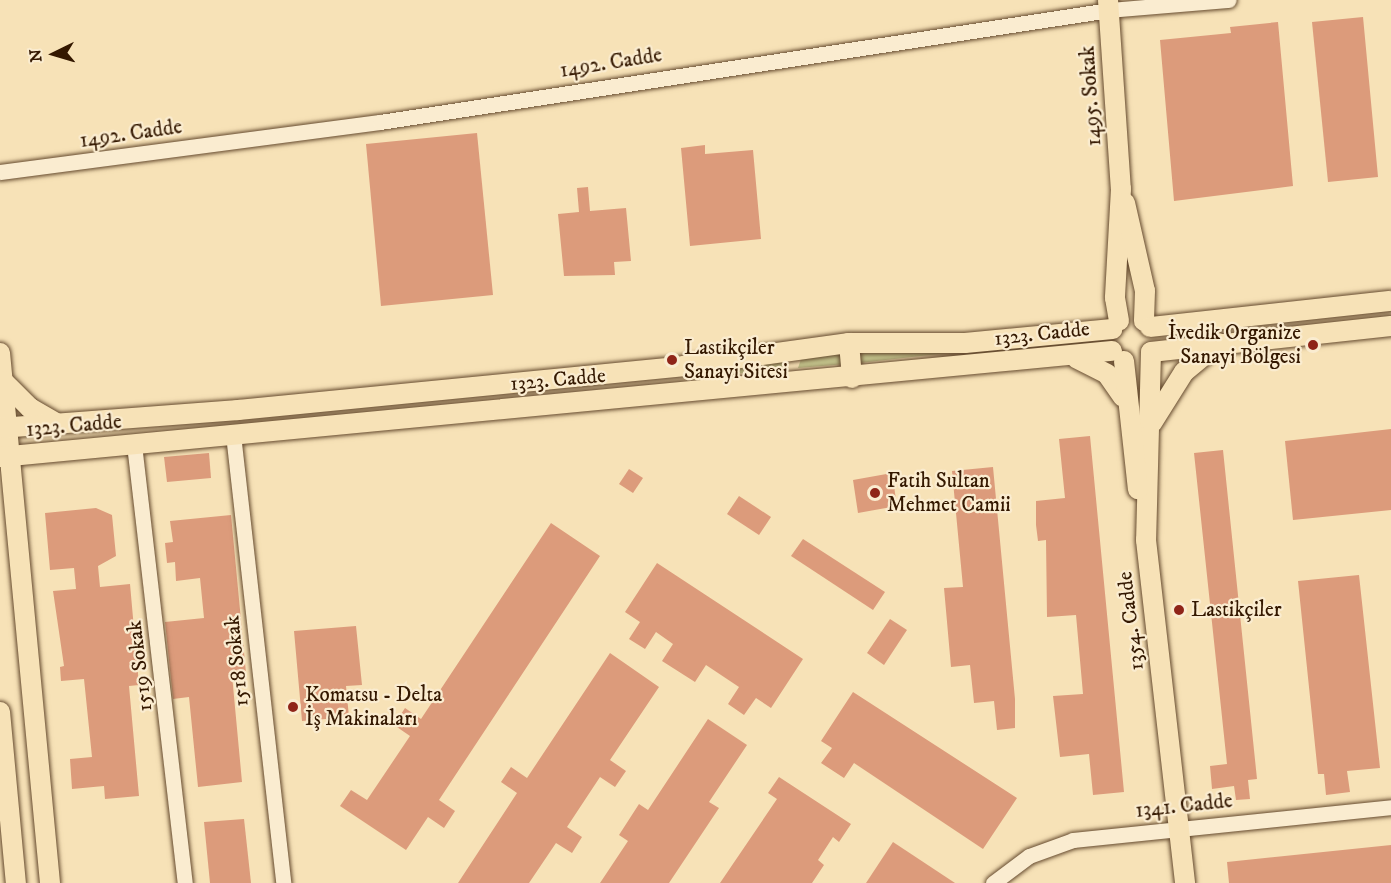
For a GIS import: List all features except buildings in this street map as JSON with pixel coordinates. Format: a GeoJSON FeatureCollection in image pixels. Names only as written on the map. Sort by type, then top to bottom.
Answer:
{"type":"FeatureCollection","features":[{"type":"Feature","properties":{"kind":"main road","name":"1495. Sokak"},"geometry":{"type":"LineString","coordinates":[[1109,5],[1121,189],[1115,325]]}},
{"type":"Feature","properties":{"kind":"main road","name":"1495. Sokak"},"geometry":{"type":"LineString","coordinates":[[1121,189],[1145,291],[1147,324]]}},
{"type":"Feature","properties":{"kind":"main road"},"geometry":{"type":"LineString","coordinates":[[3,428],[698,364],[786,349],[849,343],[965,343],[1115,325],[1128,318],[1147,324],[1391,301]]}},
{"type":"Feature","properties":{"kind":"main road"},"geometry":{"type":"LineString","coordinates":[[1147,324],[1151,352]]}},
{"type":"Feature","properties":{"kind":"main road"},"geometry":{"type":"LineString","coordinates":[[1115,325],[1146,540]]}},
{"type":"Feature","properties":{"kind":"main road"},"geometry":{"type":"LineString","coordinates":[[1118,356],[1139,362],[1151,352],[1220,342],[1391,326]]}},
{"type":"Feature","properties":{"kind":"main road"},"geometry":{"type":"LineString","coordinates":[[1149,428],[1173,384],[1220,342]]}},
{"type":"Feature","properties":{"kind":"main road"},"geometry":{"type":"LineString","coordinates":[[849,343],[852,378]]}},
{"type":"Feature","properties":{"kind":"main road"},"geometry":{"type":"LineString","coordinates":[[786,349],[794,358],[794,369],[786,383]]}},
{"type":"Feature","properties":{"kind":"main road","name":"1354. Cadde"},"geometry":{"type":"LineString","coordinates":[[1151,352],[1146,540],[1185,883]]}},
{"type":"Feature","properties":{"kind":"main road"},"geometry":{"type":"LineString","coordinates":[[0,353],[3,381],[4,456],[50,883]]}},
{"type":"Feature","properties":{"kind":"main road","name":"1323. Cadde"},"geometry":{"type":"LineString","coordinates":[[4,456],[786,383],[1118,356]]}},
{"type":"Feature","properties":{"kind":"main road"},"geometry":{"type":"LineString","coordinates":[[1076,358],[1107,374],[1125,400]]}},
{"type":"Feature","properties":{"kind":"main road"},"geometry":{"type":"LineString","coordinates":[[698,364],[700,391]]}},
{"type":"Feature","properties":{"kind":"main road"},"geometry":{"type":"LineString","coordinates":[[3,381],[30,408],[58,424]]}},
{"type":"Feature","properties":{"kind":"main road"},"geometry":{"type":"LineString","coordinates":[[0,712],[5,824],[16,883]]}},
{"type":"Feature","properties":{"kind":"street","name":"1492. Cadde"},"geometry":{"type":"LineString","coordinates":[[0,172],[380,122],[1109,5],[1229,0]]}},
{"type":"Feature","properties":{"kind":"street","name":"1518 Sokak"},"geometry":{"type":"LineString","coordinates":[[233,434],[283,883]]}},
{"type":"Feature","properties":{"kind":"street","name":"1519 Sokak"},"geometry":{"type":"LineString","coordinates":[[134,444],[185,883]]}},
{"type":"Feature","properties":{"kind":"street","name":"1341. Cadde"},"geometry":{"type":"LineString","coordinates":[[993,883],[1017,863],[1052,846],[1179,827],[1391,807]]}},
{"type":"Feature","properties":{"kind":"green space"},"geometry":{"type":"Polygon","coordinates":[[[842,347],[846,364],[798,368],[803,353],[842,347]]]}},
{"type":"Feature","properties":{"kind":"green space"},"geometry":{"type":"Polygon","coordinates":[[[860,351],[956,352],[859,363],[860,351]]]}},
{"type":"Feature","properties":{"kind":"green space"},"geometry":{"type":"Polygon","coordinates":[[[788,358],[784,369],[713,376],[713,372],[788,358]]]}},
{"type":"Feature","properties":{"kind":"place","name":"İvedik Organize Sanayi Bölgesi"},"geometry":{"type":"Point","coordinates":[1313,345]}},
{"type":"Feature","properties":{"kind":"place","name":"Lastikçiler Sanayi Sitesi"},"geometry":{"type":"Point","coordinates":[672,360]}},
{"type":"Feature","properties":{"kind":"place","name":"Fatih Sultan Mehmet Camii"},"geometry":{"type":"Point","coordinates":[875,493]}},
{"type":"Feature","properties":{"kind":"place","name":"Lastikçiler"},"geometry":{"type":"Point","coordinates":[1179,610]}},
{"type":"Feature","properties":{"kind":"place","name":"Komatsu - Delta İş Makinaları"},"geometry":{"type":"Point","coordinates":[293,707]}}]}
